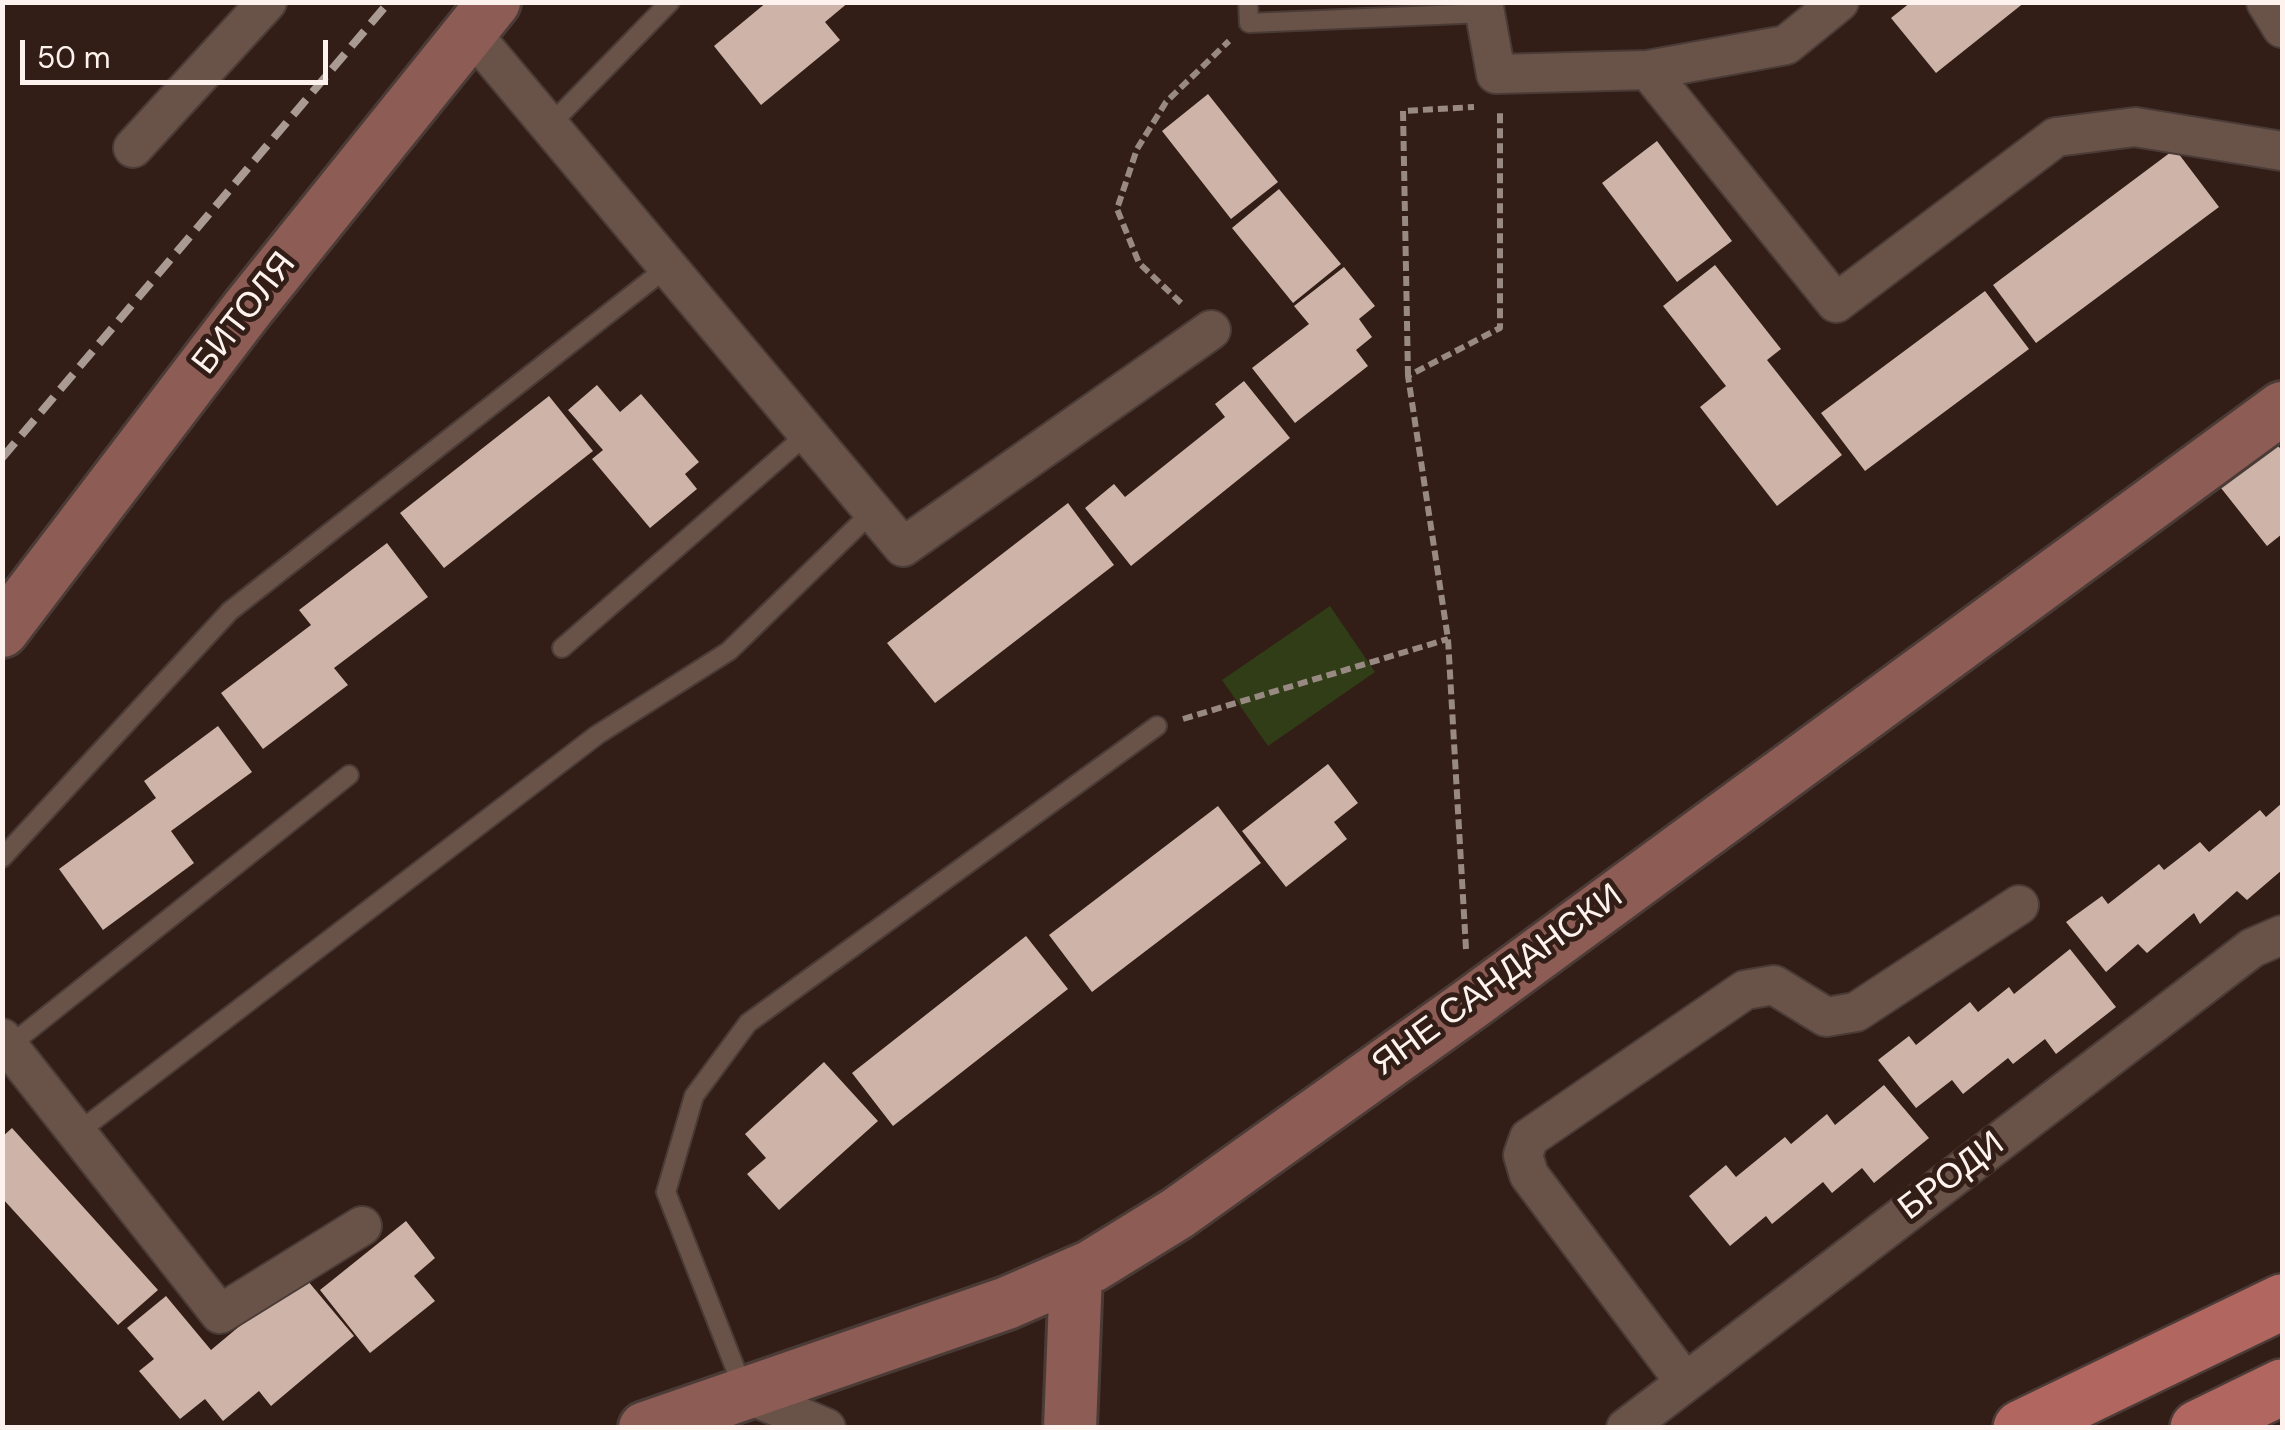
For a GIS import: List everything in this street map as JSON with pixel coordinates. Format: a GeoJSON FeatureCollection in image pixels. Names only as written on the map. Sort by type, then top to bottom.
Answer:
{"type":"FeatureCollection","features":[{"type":"Feature","properties":{"kind":"main road"},"geometry":{"type":"LineString","coordinates":[[2021,1428],[2282,1302]]}},
{"type":"Feature","properties":{"kind":"main road"},"geometry":{"type":"LineString","coordinates":[[2198,1428],[2282,1387]]}},
{"type":"Feature","properties":{"kind":"street"},"geometry":{"type":"LineString","coordinates":[[132,148],[267,2]]}},
{"type":"Feature","properties":{"kind":"street"},"geometry":{"type":"LineString","coordinates":[[1484,8],[1496,74],[1648,70],[1786,45],[1838,2]]}},
{"type":"Feature","properties":{"kind":"street"},"geometry":{"type":"LineString","coordinates":[[2266,2],[2282,28]]}},
{"type":"Feature","properties":{"kind":"street"},"geometry":{"type":"LineString","coordinates":[[481,16],[550,126],[665,268],[902,546],[1211,330]]}},
{"type":"Feature","properties":{"kind":"street","name":"БИТОЛЯ"},"geometry":{"type":"LineString","coordinates":[[2,631],[248,308],[481,16]]}},
{"type":"Feature","properties":{"kind":"street"},"geometry":{"type":"LineString","coordinates":[[1648,70],[1836,303],[2056,138],[2136,127],[2282,152]]}},
{"type":"Feature","properties":{"kind":"street","name":"ЯНЕ САНДАНСКИ"},"geometry":{"type":"LineString","coordinates":[[646,1428],[1006,1303],[1076,1273],[1178,1213],[1469,1006],[2282,408]]}},
{"type":"Feature","properties":{"kind":"street"},"geometry":{"type":"LineString","coordinates":[[1685,1382],[1528,1175],[1523,1156],[1529,1138],[1746,990],[1774,985],[1826,1017],[1856,1012],[2019,905]]}},
{"type":"Feature","properties":{"kind":"street","name":"БРОДИ"},"geometry":{"type":"LineString","coordinates":[[1626,1428],[2252,948],[2282,934]]}},
{"type":"Feature","properties":{"kind":"street"},"geometry":{"type":"LineString","coordinates":[[6,1042],[220,1314],[362,1226]]}},
{"type":"Feature","properties":{"kind":"street"},"geometry":{"type":"LineString","coordinates":[[1070,1428],[1076,1273]]}},
{"type":"Feature","properties":{"kind":"street"},"geometry":{"type":"LineString","coordinates":[[745,1393],[826,1428]]}},
{"type":"Feature","properties":{"kind":"lane"},"geometry":{"type":"LineString","coordinates":[[550,126],[670,2]]}},
{"type":"Feature","properties":{"kind":"lane"},"geometry":{"type":"LineString","coordinates":[[1248,2],[1249,24],[1484,8]]}},
{"type":"Feature","properties":{"kind":"lane"},"geometry":{"type":"LineString","coordinates":[[2,858],[230,611],[665,268]]}},
{"type":"Feature","properties":{"kind":"lane"},"geometry":{"type":"LineString","coordinates":[[562,648],[807,434]]}},
{"type":"Feature","properties":{"kind":"lane"},"geometry":{"type":"LineString","coordinates":[[78,1133],[597,735],[729,651],[872,512]]}},
{"type":"Feature","properties":{"kind":"lane"},"geometry":{"type":"LineString","coordinates":[[745,1393],[666,1192],[694,1096],[748,1023],[1157,726]]}},
{"type":"Feature","properties":{"kind":"lane"},"geometry":{"type":"LineString","coordinates":[[6,1042],[349,775]]}},
{"type":"Feature","properties":{"kind":"path"},"geometry":{"type":"LineString","coordinates":[[1211,330],[1139,263],[1117,209],[1137,149],[1166,102],[1249,24]]}},
{"type":"Feature","properties":{"kind":"path"},"geometry":{"type":"LineString","coordinates":[[1408,376],[1500,328],[1500,106],[1402,110],[1408,376],[1448,639],[1469,1006]]}},
{"type":"Feature","properties":{"kind":"path"},"geometry":{"type":"LineString","coordinates":[[1157,726],[1448,639]]}},
{"type":"Feature","properties":{"kind":"green space"},"geometry":{"type":"Polygon","coordinates":[[[1330,606],[1375,672],[1268,746],[1222,680],[1330,606]]]}},
{"type":"Feature","properties":{"kind":"building"},"geometry":{"type":"Polygon","coordinates":[[[767,2],[849,2],[825,22],[840,40],[761,105],[714,46],[767,2]]]}},
{"type":"Feature","properties":{"kind":"building"},"geometry":{"type":"Polygon","coordinates":[[[1911,2],[2025,2],[1936,73],[1891,18],[1911,2]]]}},
{"type":"Feature","properties":{"kind":"building"},"geometry":{"type":"Polygon","coordinates":[[[1208,94],[1278,182],[1231,219],[1162,131],[1208,94]]]}},
{"type":"Feature","properties":{"kind":"building"},"geometry":{"type":"Polygon","coordinates":[[[1657,141],[1732,241],[1677,282],[1602,183],[1657,141]]]}},
{"type":"Feature","properties":{"kind":"building"},"geometry":{"type":"Polygon","coordinates":[[[2175,149],[2219,207],[2036,343],[1993,285],[2175,149]]]}},
{"type":"Feature","properties":{"kind":"building"},"geometry":{"type":"Polygon","coordinates":[[[1279,189],[1341,264],[1293,303],[1232,228],[1279,189]]]}},
{"type":"Feature","properties":{"kind":"building"},"geometry":{"type":"Polygon","coordinates":[[[1715,265],[1781,349],[1767,360],[1842,455],[1777,506],[1700,407],[1726,386],[1663,306],[1715,265]]]}},
{"type":"Feature","properties":{"kind":"building"},"geometry":{"type":"Polygon","coordinates":[[[1344,267],[1375,306],[1359,319],[1372,337],[1356,350],[1368,366],[1295,423],[1252,368],[1309,324],[1294,306],[1344,267]]]}},
{"type":"Feature","properties":{"kind":"building"},"geometry":{"type":"Polygon","coordinates":[[[1985,291],[2029,349],[1865,471],[1821,413],[1985,291]]]}},
{"type":"Feature","properties":{"kind":"building"},"geometry":{"type":"Polygon","coordinates":[[[1244,381],[1290,438],[1131,566],[1085,508],[1114,484],[1125,497],[1225,417],[1215,404],[1244,381]]]}},
{"type":"Feature","properties":{"kind":"building"},"geometry":{"type":"Polygon","coordinates":[[[597,385],[620,412],[641,394],[699,462],[685,474],[697,489],[650,528],[592,459],[603,450],[568,410],[597,385]]]}},
{"type":"Feature","properties":{"kind":"building"},"geometry":{"type":"Polygon","coordinates":[[[549,396],[593,451],[444,568],[400,513],[549,396]]]}},
{"type":"Feature","properties":{"kind":"building"},"geometry":{"type":"Polygon","coordinates":[[[2272,440],[2282,450],[2282,534],[2267,546],[2217,483],[2272,440]]]}},
{"type":"Feature","properties":{"kind":"building"},"geometry":{"type":"Polygon","coordinates":[[[1068,503],[1114,565],[935,703],[887,643],[1068,503]]]}},
{"type":"Feature","properties":{"kind":"building"},"geometry":{"type":"Polygon","coordinates":[[[387,543],[428,597],[334,668],[348,685],[263,749],[221,693],[311,625],[299,610],[387,543]]]}},
{"type":"Feature","properties":{"kind":"building"},"geometry":{"type":"Polygon","coordinates":[[[218,726],[252,772],[171,831],[194,863],[103,930],[59,869],[156,798],[144,781],[218,726]]]}},
{"type":"Feature","properties":{"kind":"building"},"geometry":{"type":"Polygon","coordinates":[[[1328,764],[1358,803],[1334,822],[1347,839],[1286,887],[1242,831],[1328,764]]]}},
{"type":"Feature","properties":{"kind":"building"},"geometry":{"type":"Polygon","coordinates":[[[2282,803],[2282,870],[2247,900],[2237,891],[2200,924],[2194,913],[2147,953],[2138,944],[2106,972],[2066,922],[2102,896],[2108,904],[2159,864],[2164,870],[2200,842],[2209,852],[2260,810],[2266,817],[2282,803]]]}},
{"type":"Feature","properties":{"kind":"building"},"geometry":{"type":"Polygon","coordinates":[[[1218,806],[1261,863],[1092,992],[1049,935],[1218,806]]]}},
{"type":"Feature","properties":{"kind":"building"},"geometry":{"type":"Polygon","coordinates":[[[1026,936],[1068,989],[893,1126],[852,1073],[1026,936]]]}},
{"type":"Feature","properties":{"kind":"building"},"geometry":{"type":"Polygon","coordinates":[[[2070,949],[2116,1007],[2056,1054],[2045,1039],[2013,1064],[2008,1058],[1963,1094],[1952,1080],[1916,1108],[1878,1060],[1909,1036],[1916,1045],[1970,1002],[1978,1012],[2009,987],[2014,994],[2070,949]]]}},
{"type":"Feature","properties":{"kind":"building"},"geometry":{"type":"Polygon","coordinates":[[[824,1062],[878,1121],[779,1210],[747,1174],[766,1158],[745,1134],[824,1062]]]}},
{"type":"Feature","properties":{"kind":"building"},"geometry":{"type":"Polygon","coordinates":[[[1884,1085],[1929,1138],[1874,1183],[1862,1168],[1832,1193],[1823,1182],[1772,1224],[1766,1216],[1730,1246],[1689,1196],[1726,1165],[1736,1177],[1785,1137],[1791,1144],[1827,1114],[1835,1125],[1884,1085]]]}},
{"type":"Feature","properties":{"kind":"building"},"geometry":{"type":"Polygon","coordinates":[[[12,1128],[158,1290],[118,1325],[2,1198],[2,1137],[12,1128]]]}},
{"type":"Feature","properties":{"kind":"building"},"geometry":{"type":"Polygon","coordinates":[[[406,1221],[435,1258],[414,1276],[435,1301],[370,1353],[320,1290],[406,1221]]]}},
{"type":"Feature","properties":{"kind":"building"},"geometry":{"type":"Polygon","coordinates":[[[302,1274],[354,1336],[271,1406],[259,1391],[223,1421],[205,1399],[180,1419],[139,1371],[154,1359],[127,1328],[166,1296],[211,1350],[302,1274]]]}},
{"type":"Feature","properties":{"kind":"railway"},"geometry":{"type":"LineString","coordinates":[[2,458],[389,2]]}}]}
